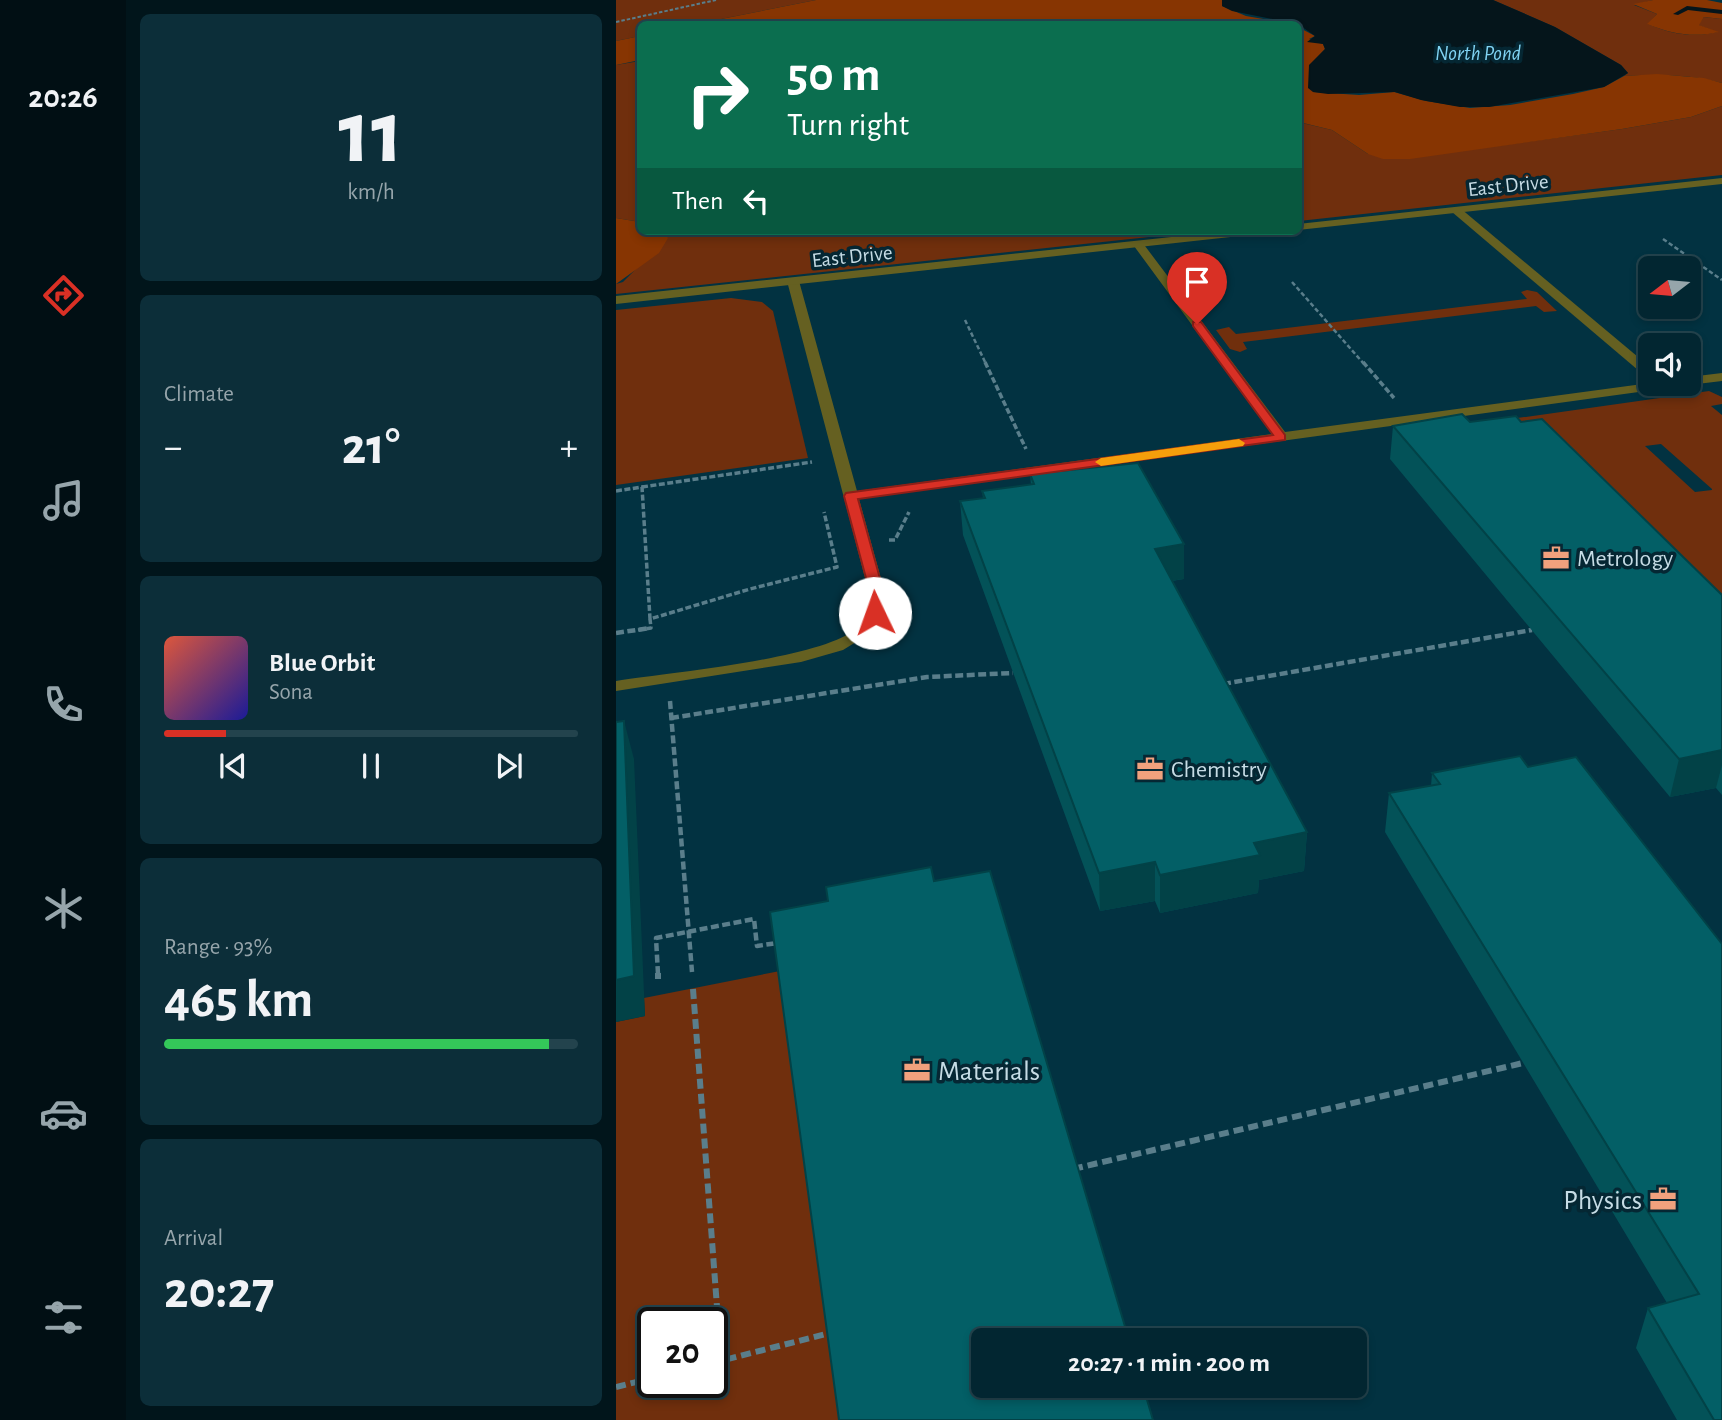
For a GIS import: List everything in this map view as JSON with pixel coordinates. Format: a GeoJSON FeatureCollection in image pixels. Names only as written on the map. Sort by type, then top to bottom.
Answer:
{"type":"FeatureCollection","features":[{"type":"Feature","properties":{"kind":"street","name":"East Drive"},"geometry":{"type":"LineString","coordinates":[[1302,227],[1722,181]]}},
{"type":"Feature","properties":{"kind":"street"},"geometry":{"type":"LineString","coordinates":[[1456,210],[1638,363]]}},
{"type":"Feature","properties":{"kind":"street","name":"East Drive"},"geometry":{"type":"LineString","coordinates":[[616,300],[1221,235]]}},
{"type":"Feature","properties":{"kind":"street"},"geometry":{"type":"LineString","coordinates":[[1138,244],[1281,437]]}},
{"type":"Feature","properties":{"kind":"street"},"geometry":{"type":"LineString","coordinates":[[616,686],[801,657],[837,646],[863,631],[875,613],[877,593],[793,281]]}},
{"type":"Feature","properties":{"kind":"street"},"geometry":{"type":"LineString","coordinates":[[1701,380],[1722,377]]}},
{"type":"Feature","properties":{"kind":"street"},"geometry":{"type":"LineString","coordinates":[[851,496],[1638,388]]}},
{"type":"Feature","properties":{"kind":"path"},"geometry":{"type":"LineString","coordinates":[[616,22],[716,0]]}},
{"type":"Feature","properties":{"kind":"path"},"geometry":{"type":"LineString","coordinates":[[1663,239],[1722,280]]}},
{"type":"Feature","properties":{"kind":"path"},"geometry":{"type":"LineString","coordinates":[[1292,282],[1391,395]]}},
{"type":"Feature","properties":{"kind":"path"},"geometry":{"type":"LineString","coordinates":[[965,320],[1023,443]]}},
{"type":"Feature","properties":{"kind":"path"},"geometry":{"type":"LineString","coordinates":[[810,450],[815,475]]}},
{"type":"Feature","properties":{"kind":"path"},"geometry":{"type":"LineString","coordinates":[[616,491],[812,462]]}},
{"type":"Feature","properties":{"kind":"path"},"geometry":{"type":"LineString","coordinates":[[616,633],[650,628],[642,487]]}},
{"type":"Feature","properties":{"kind":"path"},"geometry":{"type":"LineString","coordinates":[[650,619],[750,589],[837,567],[821,501]]}},
{"type":"Feature","properties":{"kind":"path"},"geometry":{"type":"LineString","coordinates":[[1222,684],[1532,630]]}},
{"type":"Feature","properties":{"kind":"path"},"geometry":{"type":"LineString","coordinates":[[671,718],[927,677],[1013,673]]}},
{"type":"Feature","properties":{"kind":"path"},"geometry":{"type":"LineString","coordinates":[[667,678],[692,972]]}},
{"type":"Feature","properties":{"kind":"path"},"geometry":{"type":"LineString","coordinates":[[658,979],[656,938],[754,919],[757,946],[783,942]]}},
{"type":"Feature","properties":{"kind":"path"},"geometry":{"type":"LineString","coordinates":[[693,989],[717,1307]]}},
{"type":"Feature","properties":{"kind":"path"},"geometry":{"type":"LineString","coordinates":[[1069,1170],[1523,1063]]}},
{"type":"Feature","properties":{"kind":"path"},"geometry":{"type":"LineString","coordinates":[[728,1358],[830,1333]]}},
{"type":"Feature","properties":{"kind":"path"},"geometry":{"type":"LineString","coordinates":[[616,1387],[637,1382]]}},
{"type":"Feature","properties":{"kind":"shaded area"},"geometry":{"type":"Polygon","coordinates":[[[616,0],[816,0],[711,21],[637,21],[637,37],[616,41],[616,0]]]}},
{"type":"Feature","properties":{"kind":"shaded area"},"geometry":{"type":"Polygon","coordinates":[[[816,0],[1222,0],[1222,6],[1246,16],[1275,21],[711,21],[816,0]]]}},
{"type":"Feature","properties":{"kind":"shaded area"},"geometry":{"type":"Polygon","coordinates":[[[1493,0],[1653,0],[1634,5],[1657,14],[1648,24],[1673,33],[1690,35],[1717,32],[1698,25],[1704,17],[1722,19],[1722,83],[1673,75],[1624,76],[1628,73],[1621,65],[1555,27],[1493,0]]]}},
{"type":"Feature","properties":{"kind":"shaded area"},"geometry":{"type":"Polygon","coordinates":[[[1653,0],[1707,0],[1722,3],[1722,19],[1704,17],[1699,25],[1719,32],[1683,34],[1647,24],[1657,14],[1633,4],[1653,0]]]}},
{"type":"Feature","properties":{"kind":"shaded area"},"geometry":{"type":"Polygon","coordinates":[[[1302,29],[1315,36],[1309,39],[1323,44],[1325,49],[1312,63],[1313,92],[1359,95],[1394,92],[1426,101],[1470,108],[1510,105],[1573,94],[1604,87],[1624,76],[1657,74],[1704,78],[1722,83],[1722,106],[1691,117],[1410,159],[1383,159],[1368,154],[1332,130],[1302,123],[1302,29]]]}},
{"type":"Feature","properties":{"kind":"shaded area"},"geometry":{"type":"Polygon","coordinates":[[[637,37],[637,61],[616,65],[616,41],[637,37]]]}},
{"type":"Feature","properties":{"kind":"shaded area"},"geometry":{"type":"Polygon","coordinates":[[[637,62],[637,222],[616,218],[616,65],[637,62]]]}},
{"type":"Feature","properties":{"kind":"shaded area"},"geometry":{"type":"Polygon","coordinates":[[[1722,106],[1722,175],[1302,221],[1302,123],[1332,130],[1368,154],[1458,151],[1691,117],[1722,106]]]}},
{"type":"Feature","properties":{"kind":"shaded area"},"geometry":{"type":"Polygon","coordinates":[[[616,218],[637,222],[637,235],[665,235],[668,238],[659,253],[616,284],[616,218]]]}},
{"type":"Feature","properties":{"kind":"shaded area"},"geometry":{"type":"Polygon","coordinates":[[[664,235],[1168,235],[616,294],[616,284],[623,282],[667,238],[664,235]]]}},
{"type":"Feature","properties":{"kind":"shaded area"},"geometry":{"type":"Polygon","coordinates":[[[1521,292],[1537,292],[1557,311],[1544,312],[1536,306],[1243,342],[1247,349],[1240,352],[1230,349],[1216,330],[1229,327],[1236,334],[1527,299],[1521,292]]]}},
{"type":"Feature","properties":{"kind":"shaded area"},"geometry":{"type":"Polygon","coordinates":[[[731,298],[762,302],[773,311],[808,458],[616,485],[616,310],[731,298]]]}},
{"type":"Feature","properties":{"kind":"shaded area"},"geometry":{"type":"Polygon","coordinates":[[[1709,391],[1722,397],[1722,404],[1711,406],[1722,415],[1722,640],[1440,429],[1674,396],[1701,396],[1701,392],[1709,391]],[[1661,444],[1645,446],[1695,492],[1712,490],[1661,444]]]}},
{"type":"Feature","properties":{"kind":"shaded area"},"geometry":{"type":"Polygon","coordinates":[[[780,971],[842,1420],[616,1420],[616,1022],[645,1016],[644,998],[780,971]]]}},
{"type":"Feature","properties":{"kind":"water","name":"North Pond"},"geometry":{"type":"Polygon","coordinates":[[[1222,0],[1493,0],[1555,27],[1621,65],[1628,73],[1604,87],[1489,107],[1460,107],[1395,92],[1313,92],[1308,88],[1309,65],[1325,49],[1323,44],[1307,42],[1315,36],[1302,27],[1302,21],[1283,21],[1232,11],[1222,6],[1222,0]]]}},
{"type":"Feature","properties":{"kind":"building","name":"Metrology"},"geometry":{"type":"Polygon","coordinates":[[[1462,414],[1470,422],[1516,416],[1521,422],[1542,419],[1722,595],[1722,750],[1679,759],[1393,426],[1462,414]]]}},
{"type":"Feature","properties":{"kind":"building","name":"Chemistry"},"geometry":{"type":"Polygon","coordinates":[[[1138,463],[1184,544],[1155,549],[1307,832],[1254,843],[1260,855],[1160,875],[1155,862],[1099,873],[960,501],[985,498],[982,491],[1034,484],[1030,474],[1138,463]]]}},
{"type":"Feature","properties":{"kind":"building"},"geometry":{"type":"Polygon","coordinates":[[[624,721],[634,976],[616,980],[616,722],[624,721]]]}},
{"type":"Feature","properties":{"kind":"building","name":"Physics"},"geometry":{"type":"Polygon","coordinates":[[[1520,756],[1528,767],[1576,757],[1722,944],[1722,1420],[1714,1420],[1648,1308],[1699,1294],[1389,793],[1440,784],[1432,773],[1520,756]]]}},
{"type":"Feature","properties":{"kind":"building","name":"Materials"},"geometry":{"type":"Polygon","coordinates":[[[931,867],[934,881],[990,871],[1125,1328],[971,1328],[971,1398],[1147,1398],[1153,1420],[839,1420],[770,912],[828,901],[826,887],[931,867]]]}},
{"type":"Feature","properties":{"kind":"waterway"},"geometry":{"type":"LineString","coordinates":[[1676,14],[1687,8],[1722,12]]}},
{"type":"Feature","properties":{"kind":"slow traffic"},"geometry":{"type":"LineString","coordinates":[[1101,462],[1239,443]]}},
{"type":"Feature","properties":{"kind":"place","name":"Metrology"},"geometry":{"type":"Point","coordinates":[1556,558]}},
{"type":"Feature","properties":{"kind":"place","name":"Chemistry"},"geometry":{"type":"Point","coordinates":[1150,769]}},
{"type":"Feature","properties":{"kind":"place","name":"Materials"},"geometry":{"type":"Point","coordinates":[917,1070]}},
{"type":"Feature","properties":{"kind":"place","name":"Physics"},"geometry":{"type":"Point","coordinates":[1663,1199]}},
{"type":"Feature","properties":{"kind":"route"},"geometry":{"type":"LineString","coordinates":[[875,613],[877,593],[851,496],[1281,437],[1197,324]]}}]}
